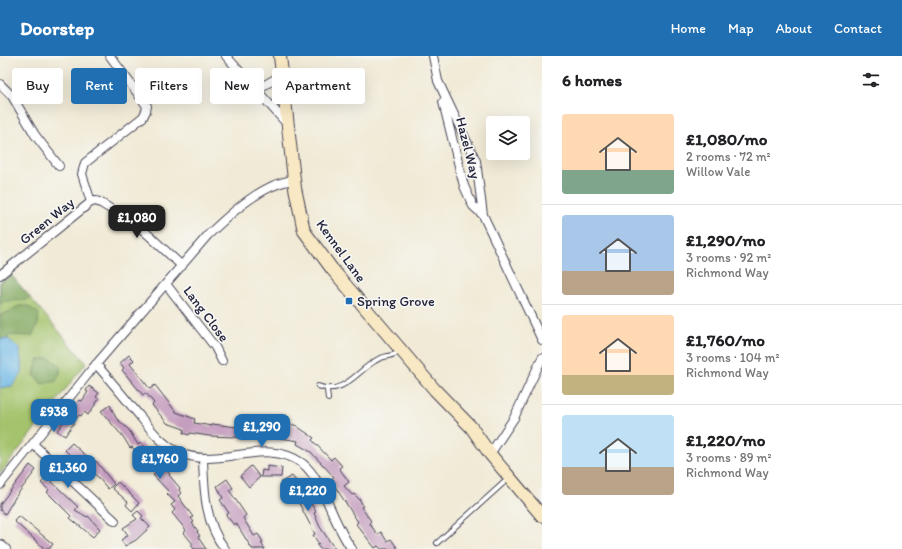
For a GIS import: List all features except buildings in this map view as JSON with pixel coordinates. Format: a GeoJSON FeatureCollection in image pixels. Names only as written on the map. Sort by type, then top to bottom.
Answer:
{"type":"FeatureCollection","features":[{"type":"Feature","properties":{"kind":"street"},"geometry":{"type":"LineString","coordinates":[[110,56],[147,106],[146,112],[143,117],[85,163],[82,174],[92,202],[96,201],[101,203],[141,228],[182,266]]}},
{"type":"Feature","properties":{"kind":"street"},"geometry":{"type":"LineString","coordinates":[[226,56],[237,68]]}},
{"type":"Feature","properties":{"kind":"street","name":"Kennel Lane"},"geometry":{"type":"LineString","coordinates":[[280,56],[281,68]]}},
{"type":"Feature","properties":{"kind":"street","name":"Hazel Way"},"geometry":{"type":"LineString","coordinates":[[433,56],[464,186],[473,206],[483,215]]}},
{"type":"Feature","properties":{"kind":"street","name":"Hazel Way"},"geometry":{"type":"LineString","coordinates":[[438,82],[476,161],[483,215],[542,340]]}},
{"type":"Feature","properties":{"kind":"street"},"geometry":{"type":"LineString","coordinates":[[0,84],[12,96],[35,135],[60,166]]}},
{"type":"Feature","properties":{"kind":"street"},"geometry":{"type":"LineString","coordinates":[[264,99],[288,125]]}},
{"type":"Feature","properties":{"kind":"street","name":"Kennel Lane"},"geometry":{"type":"LineString","coordinates":[[285,104],[294,180],[304,231],[332,269],[402,351],[471,428],[490,454],[542,516]]}},
{"type":"Feature","properties":{"kind":"street"},"geometry":{"type":"LineString","coordinates":[[0,486],[96,364],[208,235],[246,202],[282,182],[294,180]]}},
{"type":"Feature","properties":{"kind":"street","name":"Green Way"},"geometry":{"type":"LineString","coordinates":[[0,275],[92,202]]}},
{"type":"Feature","properties":{"kind":"street","name":"Lang Close"},"geometry":{"type":"LineString","coordinates":[[166,284],[215,347],[222,361]]}},
{"type":"Feature","properties":{"kind":"street"},"geometry":{"type":"LineString","coordinates":[[490,454],[514,418],[542,358]]}},
{"type":"Feature","properties":{"kind":"street"},"geometry":{"type":"LineString","coordinates":[[96,364],[162,441],[179,453],[203,459],[216,459],[258,453],[272,453],[295,459],[304,465],[316,480],[340,532],[352,549]]}},
{"type":"Feature","properties":{"kind":"street"},"geometry":{"type":"LineString","coordinates":[[33,444],[115,521]]}},
{"type":"Feature","properties":{"kind":"street"},"geometry":{"type":"LineString","coordinates":[[203,459],[206,509],[219,541],[225,549]]}},
{"type":"Feature","properties":{"kind":"street"},"geometry":{"type":"LineString","coordinates":[[0,544],[6,549]]}},
{"type":"Feature","properties":{"kind":"lane"},"geometry":{"type":"LineString","coordinates":[[318,386],[328,390],[343,385],[375,360],[396,355],[402,351]]}},
{"type":"Feature","properties":{"kind":"lane"},"geometry":{"type":"LineString","coordinates":[[328,390],[328,399]]}},
{"type":"Feature","properties":{"kind":"lane"},"geometry":{"type":"LineString","coordinates":[[437,543],[510,477]]}},
{"type":"Feature","properties":{"kind":"green space"},"geometry":{"type":"Polygon","coordinates":[[[11,275],[86,363],[0,474],[0,282],[11,275]]]}},
{"type":"Feature","properties":{"kind":"green space"},"geometry":{"type":"Polygon","coordinates":[[[11,275],[29,296],[27,300],[5,301],[0,304],[0,282],[11,275]]]}},
{"type":"Feature","properties":{"kind":"green space"},"geometry":{"type":"Polygon","coordinates":[[[19,306],[27,306],[39,313],[38,324],[32,336],[8,335],[8,339],[0,339],[0,316],[19,306]]]}},
{"type":"Feature","properties":{"kind":"green space"},"geometry":{"type":"Polygon","coordinates":[[[49,358],[60,365],[60,373],[56,381],[42,384],[34,375],[38,360],[49,358]]]}},
{"type":"Feature","properties":{"kind":"water"},"geometry":{"type":"Polygon","coordinates":[[[0,339],[8,339],[20,349],[22,374],[12,386],[0,388],[0,339]]]}},
{"type":"Feature","properties":{"kind":"place","name":"Spring Grove"},"geometry":{"type":"Point","coordinates":[349,301]}}]}
